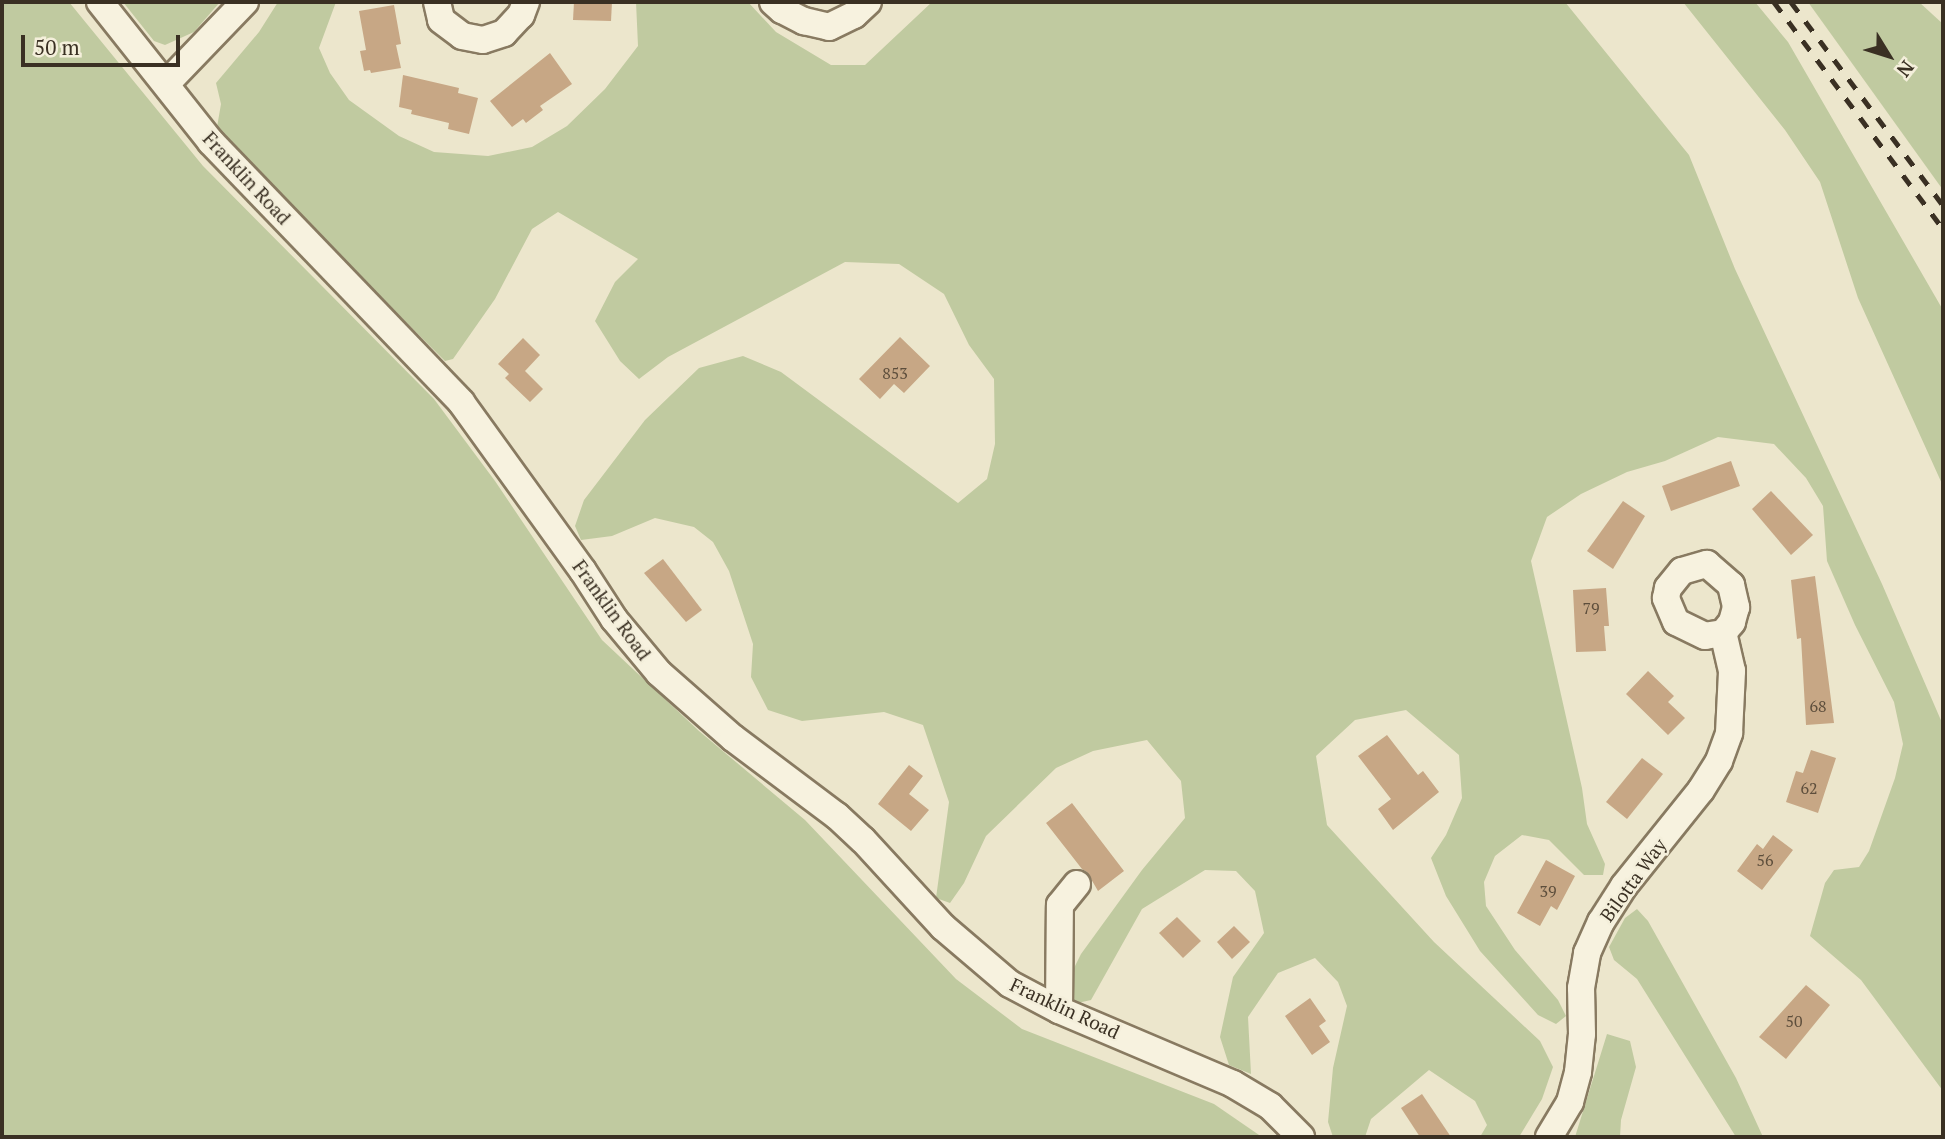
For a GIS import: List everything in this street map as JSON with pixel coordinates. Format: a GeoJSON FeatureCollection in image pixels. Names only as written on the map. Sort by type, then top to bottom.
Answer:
{"type":"FeatureCollection","features":[{"type":"Feature","properties":{"kind":"street","name":"Franklin Road"},"geometry":{"type":"LineString","coordinates":[[100,2],[211,142],[461,402],[614,619],[659,673],[733,738],[837,816],[863,840],[943,928],[998,976],[1059,1010],[1233,1084],[1270,1106],[1301,1137]]}},
{"type":"Feature","properties":{"kind":"street"},"geometry":{"type":"LineString","coordinates":[[166,84],[245,2]]}},
{"type":"Feature","properties":{"kind":"street"},"geometry":{"type":"LineString","coordinates":[[437,2],[441,20],[462,36],[483,40],[504,33],[521,15],[526,2]]}},
{"type":"Feature","properties":{"kind":"street"},"geometry":{"type":"LineString","coordinates":[[773,2],[782,10],[804,20],[829,27],[854,15],[868,2]]}},
{"type":"Feature","properties":{"kind":"street","name":"Bilotta Way"},"geometry":{"type":"LineString","coordinates":[[1549,1137],[1570,1102],[1578,1072],[1582,1034],[1581,988],[1587,953],[1601,922],[1624,886],[1701,790],[1719,761],[1729,733],[1732,671],[1723,634]]}},
{"type":"Feature","properties":{"kind":"street"},"geometry":{"type":"LineString","coordinates":[[1059,1010],[1060,905],[1077,884]]}},
{"type":"Feature","properties":{"kind":"green space"},"geometry":{"type":"Polygon","coordinates":[[[2,2],[69,2],[203,166],[434,399],[495,481],[602,640],[699,731],[805,820],[956,979],[1022,1029],[1214,1104],[1262,1137],[2,1137],[2,2]]]}},
{"type":"Feature","properties":{"kind":"green space"},"geometry":{"type":"Polygon","coordinates":[[[123,2],[220,2],[194,32],[165,45],[154,41],[123,2]]]}},
{"type":"Feature","properties":{"kind":"green space"},"geometry":{"type":"Polygon","coordinates":[[[278,2],[336,2],[319,48],[330,73],[349,100],[399,136],[434,152],[488,156],[532,147],[567,126],[605,89],[638,46],[636,2],[748,2],[776,32],[831,65],[865,65],[932,2],[1565,2],[1689,155],[1735,269],[1882,584],[1943,725],[1943,1091],[1861,980],[1810,936],[1825,883],[1834,870],[1859,867],[1869,851],[1895,778],[1903,744],[1894,702],[1855,625],[1827,561],[1823,506],[1806,478],[1774,444],[1718,437],[1665,461],[1627,472],[1581,494],[1547,517],[1531,561],[1582,788],[1587,824],[1605,864],[1603,875],[1584,875],[1549,840],[1522,835],[1495,856],[1484,882],[1486,906],[1515,950],[1558,1000],[1566,1016],[1556,1024],[1538,1015],[1480,951],[1446,896],[1431,858],[1446,835],[1462,798],[1459,755],[1406,710],[1355,720],[1316,756],[1327,825],[1434,942],[1540,1041],[1553,1067],[1542,1099],[1519,1137],[1480,1137],[1487,1125],[1475,1101],[1429,1070],[1371,1119],[1365,1137],[1333,1137],[1328,1122],[1333,1068],[1347,1006],[1338,982],[1315,958],[1278,973],[1248,1017],[1251,1074],[1229,1065],[1220,1037],[1233,977],[1264,933],[1255,891],[1236,871],[1205,870],[1142,909],[1091,1000],[1073,1004],[1066,984],[1081,954],[1142,870],[1185,818],[1181,781],[1147,740],[1093,751],[1056,768],[986,836],[964,883],[950,903],[936,898],[949,802],[923,725],[884,712],[802,721],[768,710],[751,677],[753,644],[729,571],[713,542],[694,527],[655,518],[612,536],[581,540],[575,526],[584,500],[645,420],[699,368],[743,356],[781,372],[958,503],[987,479],[995,444],[994,379],[969,345],[944,294],[899,264],[845,262],[668,357],[639,379],[620,361],[595,321],[615,282],[638,259],[558,212],[532,229],[495,299],[453,359],[445,361],[306,223],[217,127],[221,104],[216,83],[259,32],[278,2]]]}},
{"type":"Feature","properties":{"kind":"green space"},"geometry":{"type":"Polygon","coordinates":[[[1683,2],[1755,2],[1788,42],[1943,310],[1943,486],[1858,298],[1820,182],[1785,130],[1683,2]]]}},
{"type":"Feature","properties":{"kind":"green space"},"geometry":{"type":"Polygon","coordinates":[[[1808,2],[1919,2],[1943,24],[1943,190],[1808,2]]]}},
{"type":"Feature","properties":{"kind":"green space"},"geometry":{"type":"Polygon","coordinates":[[[1637,909],[1648,921],[1736,1078],[1763,1137],[1736,1137],[1637,979],[1614,960],[1609,947],[1625,918],[1637,909]]]}},
{"type":"Feature","properties":{"kind":"green space"},"geometry":{"type":"Polygon","coordinates":[[[1607,1034],[1630,1041],[1636,1067],[1621,1120],[1620,1137],[1575,1137],[1607,1034]]]}},
{"type":"Feature","properties":{"kind":"building"},"geometry":{"type":"Polygon","coordinates":[[[574,2],[612,2],[611,21],[573,20],[574,2]]]}},
{"type":"Feature","properties":{"kind":"building"},"geometry":{"type":"Polygon","coordinates":[[[394,5],[401,44],[396,45],[401,68],[371,73],[370,70],[364,71],[360,51],[366,50],[359,11],[394,5]]]}},
{"type":"Feature","properties":{"kind":"building"},"geometry":{"type":"Polygon","coordinates":[[[550,53],[572,84],[540,106],[543,110],[526,123],[523,119],[512,127],[490,101],[550,53]]]}},
{"type":"Feature","properties":{"kind":"building"},"geometry":{"type":"Polygon","coordinates":[[[403,75],[459,88],[458,93],[478,98],[469,134],[448,129],[449,123],[411,114],[412,110],[399,107],[403,75]]]}},
{"type":"Feature","properties":{"kind":"building"},"geometry":{"type":"Polygon","coordinates":[[[900,337],[930,366],[904,393],[894,384],[880,399],[859,379],[900,337]]]}},
{"type":"Feature","properties":{"kind":"building"},"geometry":{"type":"Polygon","coordinates":[[[523,338],[540,355],[525,371],[543,389],[530,402],[505,378],[509,374],[498,364],[523,338]]]}},
{"type":"Feature","properties":{"kind":"building"},"geometry":{"type":"Polygon","coordinates":[[[1731,461],[1740,486],[1671,511],[1662,486],[1731,461]]]}},
{"type":"Feature","properties":{"kind":"building"},"geometry":{"type":"Polygon","coordinates":[[[1771,491],[1813,535],[1791,555],[1752,509],[1771,491]]]}},
{"type":"Feature","properties":{"kind":"building"},"geometry":{"type":"Polygon","coordinates":[[[1623,501],[1645,516],[1613,569],[1587,551],[1623,501]]]}},
{"type":"Feature","properties":{"kind":"building"},"geometry":{"type":"Polygon","coordinates":[[[663,559],[702,610],[686,622],[644,573],[663,559]]]}},
{"type":"Feature","properties":{"kind":"building"},"geometry":{"type":"Polygon","coordinates":[[[1815,576],[1834,723],[1806,725],[1801,638],[1797,639],[1791,580],[1815,576]]]}},
{"type":"Feature","properties":{"kind":"building"},"geometry":{"type":"Polygon","coordinates":[[[1606,588],[1609,626],[1604,626],[1606,651],[1576,652],[1573,590],[1606,588]]]}},
{"type":"Feature","properties":{"kind":"building"},"geometry":{"type":"Polygon","coordinates":[[[1648,671],[1674,696],[1668,702],[1685,718],[1668,735],[1626,694],[1648,671]]]}},
{"type":"Feature","properties":{"kind":"building"},"geometry":{"type":"Polygon","coordinates":[[[1387,735],[1418,775],[1423,771],[1439,792],[1393,830],[1378,809],[1391,799],[1358,756],[1387,735]]]}},
{"type":"Feature","properties":{"kind":"building"},"geometry":{"type":"Polygon","coordinates":[[[1811,750],[1836,758],[1818,813],[1786,802],[1796,771],[1803,773],[1811,750]]]}},
{"type":"Feature","properties":{"kind":"building"},"geometry":{"type":"Polygon","coordinates":[[[1642,758],[1663,774],[1627,819],[1606,802],[1642,758]]]}},
{"type":"Feature","properties":{"kind":"building"},"geometry":{"type":"Polygon","coordinates":[[[909,765],[923,776],[909,794],[929,810],[911,831],[878,804],[909,765]]]}},
{"type":"Feature","properties":{"kind":"building"},"geometry":{"type":"Polygon","coordinates":[[[1072,803],[1124,871],[1098,891],[1087,872],[1046,823],[1072,803]]]}},
{"type":"Feature","properties":{"kind":"building"},"geometry":{"type":"Polygon","coordinates":[[[1773,835],[1793,850],[1762,890],[1737,871],[1757,844],[1763,849],[1773,835]]]}},
{"type":"Feature","properties":{"kind":"building"},"geometry":{"type":"Polygon","coordinates":[[[1546,860],[1575,876],[1557,910],[1551,906],[1540,926],[1517,913],[1546,860]]]}},
{"type":"Feature","properties":{"kind":"building"},"geometry":{"type":"Polygon","coordinates":[[[1177,917],[1201,941],[1183,958],[1159,933],[1177,917]]]}},
{"type":"Feature","properties":{"kind":"building"},"geometry":{"type":"Polygon","coordinates":[[[1234,926],[1250,942],[1232,959],[1217,942],[1234,926]]]}},
{"type":"Feature","properties":{"kind":"building"},"geometry":{"type":"Polygon","coordinates":[[[1806,985],[1830,1005],[1786,1059],[1759,1037],[1806,985]]]}},
{"type":"Feature","properties":{"kind":"building"},"geometry":{"type":"Polygon","coordinates":[[[1310,998],[1326,1021],[1319,1026],[1330,1042],[1312,1055],[1285,1016],[1310,998]]]}},
{"type":"Feature","properties":{"kind":"building"},"geometry":{"type":"Polygon","coordinates":[[[1422,1094],[1451,1137],[1420,1137],[1401,1108],[1422,1094]]]}},
{"type":"Feature","properties":{"kind":"railway"},"geometry":{"type":"LineString","coordinates":[[1774,2],[1943,229]]}},
{"type":"Feature","properties":{"kind":"railway"},"geometry":{"type":"LineString","coordinates":[[1791,2],[1943,205]]}}]}
